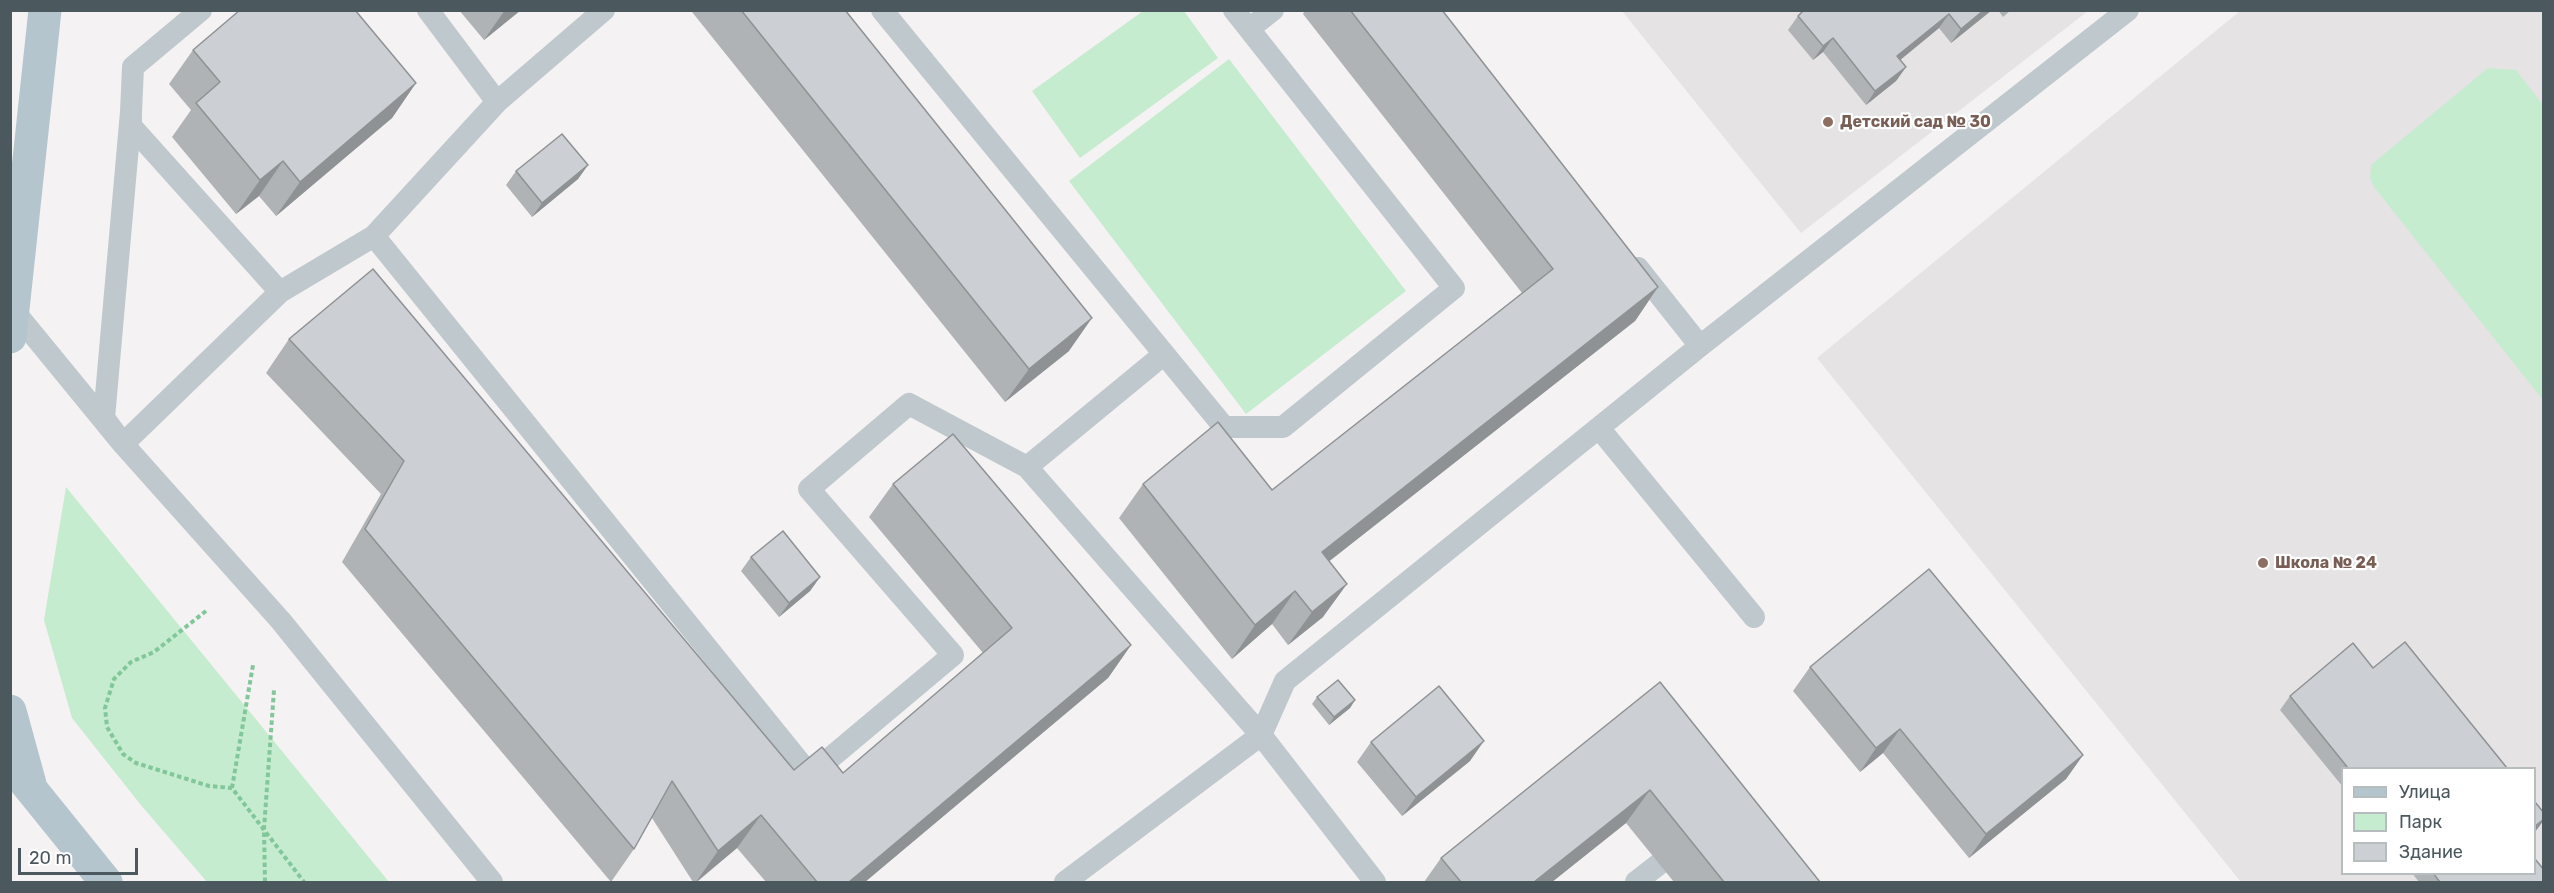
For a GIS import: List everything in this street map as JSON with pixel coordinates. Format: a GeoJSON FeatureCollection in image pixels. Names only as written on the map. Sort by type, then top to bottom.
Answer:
{"type":"FeatureCollection","features":[{"type":"Feature","properties":{"kind":"main road"},"geometry":{"type":"LineString","coordinates":[[12,324],[45,10]]}},
{"type":"Feature","properties":{"kind":"main road"},"geometry":{"type":"LineString","coordinates":[[10,711],[31,788]]}},
{"type":"Feature","properties":{"kind":"main road"},"geometry":{"type":"LineString","coordinates":[[10,763],[106,882]]}},
{"type":"Feature","properties":{"kind":"lane"},"geometry":{"type":"LineString","coordinates":[[104,418],[133,68],[201,10]]}},
{"type":"Feature","properties":{"kind":"lane"},"geometry":{"type":"LineString","coordinates":[[428,10],[497,102]]}},
{"type":"Feature","properties":{"kind":"lane"},"geometry":{"type":"LineString","coordinates":[[123,444],[280,292],[374,236],[497,102],[604,10]]}},
{"type":"Feature","properties":{"kind":"lane"},"geometry":{"type":"LineString","coordinates":[[882,10],[1224,427],[1283,427],[1454,288],[1234,10]]}},
{"type":"Feature","properties":{"kind":"lane"},"geometry":{"type":"LineString","coordinates":[[1249,29],[1273,10]]}},
{"type":"Feature","properties":{"kind":"lane"},"geometry":{"type":"LineString","coordinates":[[1065,882],[1261,735],[1285,681],[1700,346],[2128,10]]}},
{"type":"Feature","properties":{"kind":"lane"},"geometry":{"type":"LineString","coordinates":[[131,112],[131,126],[280,292]]}},
{"type":"Feature","properties":{"kind":"lane"},"geometry":{"type":"LineString","coordinates":[[374,236],[810,775],[953,655],[809,489],[909,404],[1027,467],[1261,735],[1375,882]]}},
{"type":"Feature","properties":{"kind":"lane"},"geometry":{"type":"LineString","coordinates":[[1626,253],[1700,346]]}},
{"type":"Feature","properties":{"kind":"lane"},"geometry":{"type":"LineString","coordinates":[[12,324],[104,418],[123,444],[281,621],[492,882]]}},
{"type":"Feature","properties":{"kind":"lane"},"geometry":{"type":"LineString","coordinates":[[1027,467],[1163,355]]}},
{"type":"Feature","properties":{"kind":"lane"},"geometry":{"type":"LineString","coordinates":[[1599,428],[1754,617]]}},
{"type":"Feature","properties":{"kind":"lane"},"geometry":{"type":"LineString","coordinates":[[1636,882],[1659,864]]}},
{"type":"Feature","properties":{"kind":"path"},"geometry":{"type":"LineString","coordinates":[[206,611],[154,652],[131,662],[114,679],[105,708],[107,727],[123,754],[136,763],[209,786],[232,788],[304,882]]}},
{"type":"Feature","properties":{"kind":"path"},"geometry":{"type":"LineString","coordinates":[[232,788],[253,665]]}},
{"type":"Feature","properties":{"kind":"path"},"geometry":{"type":"LineString","coordinates":[[265,882],[264,829],[274,690]]}},
{"type":"Feature","properties":{"kind":"shaded area","name":"Детский сад № 30"},"geometry":{"type":"Polygon","coordinates":[[[1622,11],[2088,11],[1801,233],[1622,11]]]}},
{"type":"Feature","properties":{"kind":"shaded area","name":"Школа № 24"},"geometry":{"type":"Polygon","coordinates":[[[2240,11],[2543,11],[2543,882],[2241,882],[1817,358],[2240,11]]]}},
{"type":"Feature","properties":{"kind":"green space"},"geometry":{"type":"Polygon","coordinates":[[[1143,11],[1184,11],[1218,58],[1080,158],[1032,91],[1143,11]]]}},
{"type":"Feature","properties":{"kind":"green space"},"geometry":{"type":"Polygon","coordinates":[[[1229,59],[1406,291],[1246,414],[1069,181],[1229,59]]]}},
{"type":"Feature","properties":{"kind":"green space"},"geometry":{"type":"Polygon","coordinates":[[[2488,68],[2516,70],[2543,105],[2543,400],[2374,187],[2370,178],[2371,165],[2488,68]]]}},
{"type":"Feature","properties":{"kind":"green space"},"geometry":{"type":"Polygon","coordinates":[[[66,487],[389,882],[207,882],[140,804],[72,718],[44,620],[66,487]]]}},
{"type":"Feature","properties":{"kind":"building"},"geometry":{"type":"Polygon","coordinates":[[[240,10],[355,10],[416,83],[300,182],[283,161],[260,180],[196,103],[220,82],[193,50],[240,10]]]}},
{"type":"Feature","properties":{"kind":"building"},"geometry":{"type":"Polygon","coordinates":[[[741,10],[845,10],[1092,318],[1029,369],[741,10]]]}},
{"type":"Feature","properties":{"kind":"building"},"geometry":{"type":"Polygon","coordinates":[[[1350,10],[1442,10],[1658,287],[1322,552],[1347,584],[1312,612],[1295,591],[1255,625],[1143,484],[1218,422],[1272,490],[1553,269],[1350,10]]]}},
{"type":"Feature","properties":{"kind":"building"},"geometry":{"type":"Polygon","coordinates":[[[1804,10],[1984,10],[1961,29],[1949,14],[1897,56],[1906,67],[1875,91],[1833,38],[1823,46],[1798,16],[1804,10]]]}},
{"type":"Feature","properties":{"kind":"building"},"geometry":{"type":"Polygon","coordinates":[[[562,134],[588,165],[542,203],[516,171],[562,134]]]}},
{"type":"Feature","properties":{"kind":"building"},"geometry":{"type":"Polygon","coordinates":[[[373,269],[794,770],[822,747],[843,773],[1012,628],[893,484],[953,434],[1131,645],[849,882],[817,882],[761,815],[718,851],[672,781],[634,849],[365,529],[404,461],[289,339],[373,269]]]}},
{"type":"Feature","properties":{"kind":"building"},"geometry":{"type":"Polygon","coordinates":[[[783,531],[820,577],[789,603],[751,557],[783,531]]]}},
{"type":"Feature","properties":{"kind":"building"},"geometry":{"type":"Polygon","coordinates":[[[1929,569],[2083,755],[1986,834],[1900,729],[1876,748],[1810,667],[1929,569]]]}},
{"type":"Feature","properties":{"kind":"building"},"geometry":{"type":"Polygon","coordinates":[[[2405,642],[2506,767],[2347,767],[2290,696],[2353,643],[2373,668],[2405,642]]]}},
{"type":"Feature","properties":{"kind":"building"},"geometry":{"type":"Polygon","coordinates":[[[1338,680],[1355,700],[1334,717],[1317,697],[1338,680]]]}},
{"type":"Feature","properties":{"kind":"building"},"geometry":{"type":"Polygon","coordinates":[[[1660,682],[1820,882],[1724,882],[1650,790],[1534,882],[1461,882],[1441,858],[1660,682]]]}},
{"type":"Feature","properties":{"kind":"building"},"geometry":{"type":"Polygon","coordinates":[[[1439,686],[1484,741],[1416,797],[1371,742],[1439,686]]]}},
{"type":"Feature","properties":{"kind":"building"},"geometry":{"type":"Polygon","coordinates":[[[2536,803],[2544,813],[2544,819],[2536,825],[2536,803]]]}},
{"type":"Feature","properties":{"kind":"building"},"geometry":{"type":"Polygon","coordinates":[[[2536,860],[2544,870],[2544,882],[2440,882],[2435,875],[2536,875],[2536,860]]]}},
{"type":"Feature","properties":{"kind":"place","name":"Детский сад № 30"},"geometry":{"type":"Point","coordinates":[1828,122]}},
{"type":"Feature","properties":{"kind":"place","name":"Школа № 24"},"geometry":{"type":"Point","coordinates":[2263,563]}}]}
